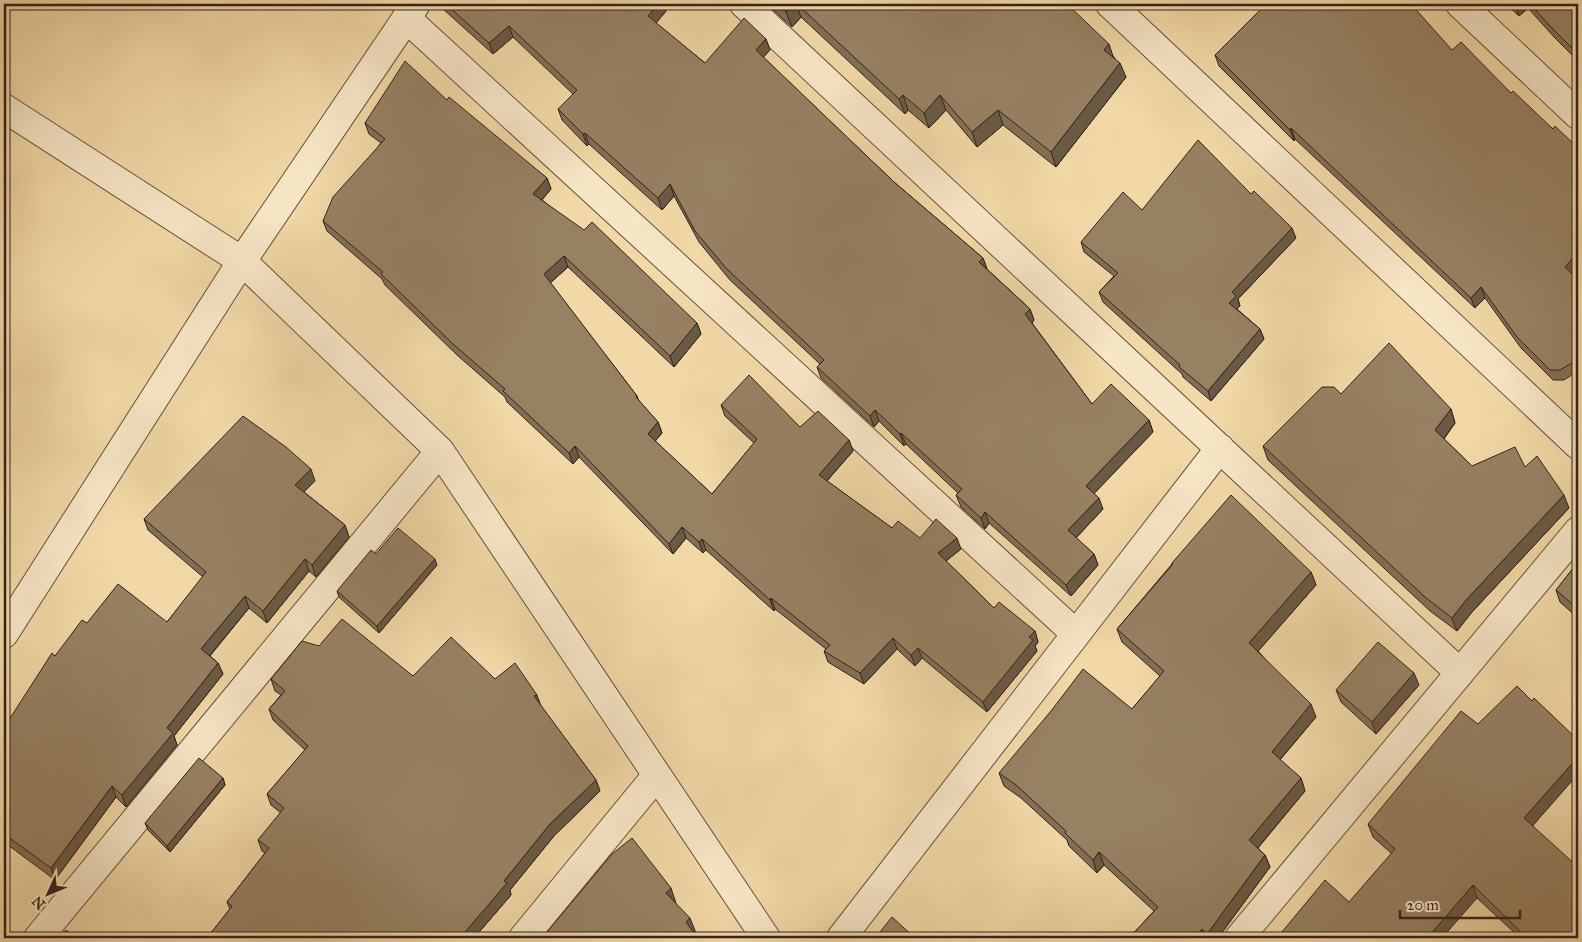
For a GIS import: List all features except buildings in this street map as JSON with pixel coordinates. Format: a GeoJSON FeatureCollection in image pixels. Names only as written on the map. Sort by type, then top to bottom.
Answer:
{"type":"FeatureCollection","features":[{"type":"Feature","properties":{"kind":"street"},"geometry":{"type":"LineString","coordinates":[[744,4],[1460,673]]}},
{"type":"Feature","properties":{"kind":"street"},"geometry":{"type":"LineString","coordinates":[[1110,4],[1574,433]]}},
{"type":"Feature","properties":{"kind":"street"},"geometry":{"type":"LineString","coordinates":[[1460,4],[1578,115]]}},
{"type":"Feature","properties":{"kind":"street"},"geometry":{"type":"LineString","coordinates":[[4,634],[242,261],[411,11],[1076,634]]}},
{"type":"Feature","properties":{"kind":"street"},"geometry":{"type":"LineString","coordinates":[[4,108],[242,261],[440,452],[766,938]]}},
{"type":"Feature","properties":{"kind":"street"},"geometry":{"type":"LineString","coordinates":[[841,938],[1220,448]]}},
{"type":"Feature","properties":{"kind":"street"},"geometry":{"type":"LineString","coordinates":[[38,938],[440,452]]}},
{"type":"Feature","properties":{"kind":"street"},"geometry":{"type":"LineString","coordinates":[[1239,938],[1578,531]]}},
{"type":"Feature","properties":{"kind":"street"},"geometry":{"type":"LineString","coordinates":[[523,938],[656,775]]}}]}
